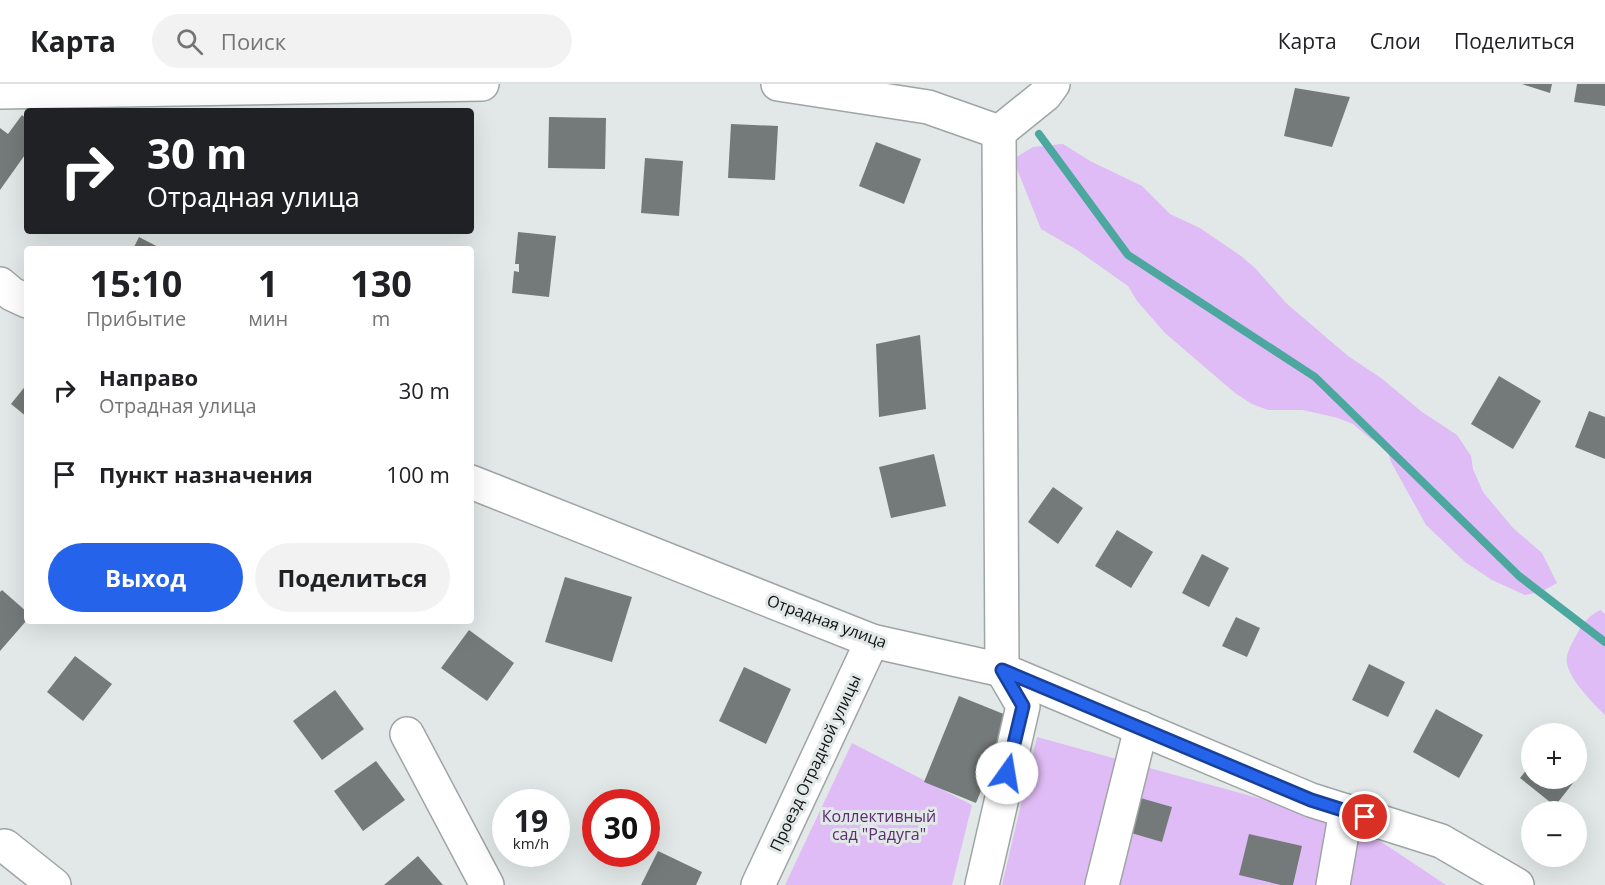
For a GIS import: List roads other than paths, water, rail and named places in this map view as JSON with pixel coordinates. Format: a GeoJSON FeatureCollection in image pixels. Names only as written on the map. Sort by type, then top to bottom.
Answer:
{"type":"FeatureCollection","features":[{"type":"Feature","properties":{"kind":"street"},"geometry":{"type":"LineString","coordinates":[[0,92],[482,84]]}},
{"type":"Feature","properties":{"kind":"street"},"geometry":{"type":"LineString","coordinates":[[778,84],[928,107],[999,132]]}},
{"type":"Feature","properties":{"kind":"street"},"geometry":{"type":"LineString","coordinates":[[999,132],[1045,95],[1053,84]]}},
{"type":"Feature","properties":{"kind":"street"},"geometry":{"type":"LineString","coordinates":[[982,885],[1023,706],[1002,670],[999,132]]}},
{"type":"Feature","properties":{"kind":"street","name":"Отрадная улица"},"geometry":{"type":"LineString","coordinates":[[474,483],[872,641],[1002,670],[1311,800],[1441,841],[1517,885]]}},
{"type":"Feature","properties":{"kind":"street","name":"Проезд Отрадной улицы"},"geometry":{"type":"LineString","coordinates":[[758,885],[872,641]]}},
{"type":"Feature","properties":{"kind":"street"},"geometry":{"type":"LineString","coordinates":[[1102,885],[1141,728]]}},
{"type":"Feature","properties":{"kind":"street"},"geometry":{"type":"LineString","coordinates":[[407,734],[487,885]]}},
{"type":"Feature","properties":{"kind":"street"},"geometry":{"type":"LineString","coordinates":[[1333,885],[1347,811]]}},
{"type":"Feature","properties":{"kind":"street"},"geometry":{"type":"LineString","coordinates":[[4,846],[54,885]]}},
{"type":"Feature","properties":{"kind":"waterway"},"geometry":{"type":"LineString","coordinates":[[1039,134],[1128,255],[1315,377],[1519,576],[1605,642]]}},
{"type":"Feature","properties":{"kind":"park label","name":"Коллективный сад \"Радуга\""},"geometry":{"type":"Point","coordinates":[879,825]}}]}
